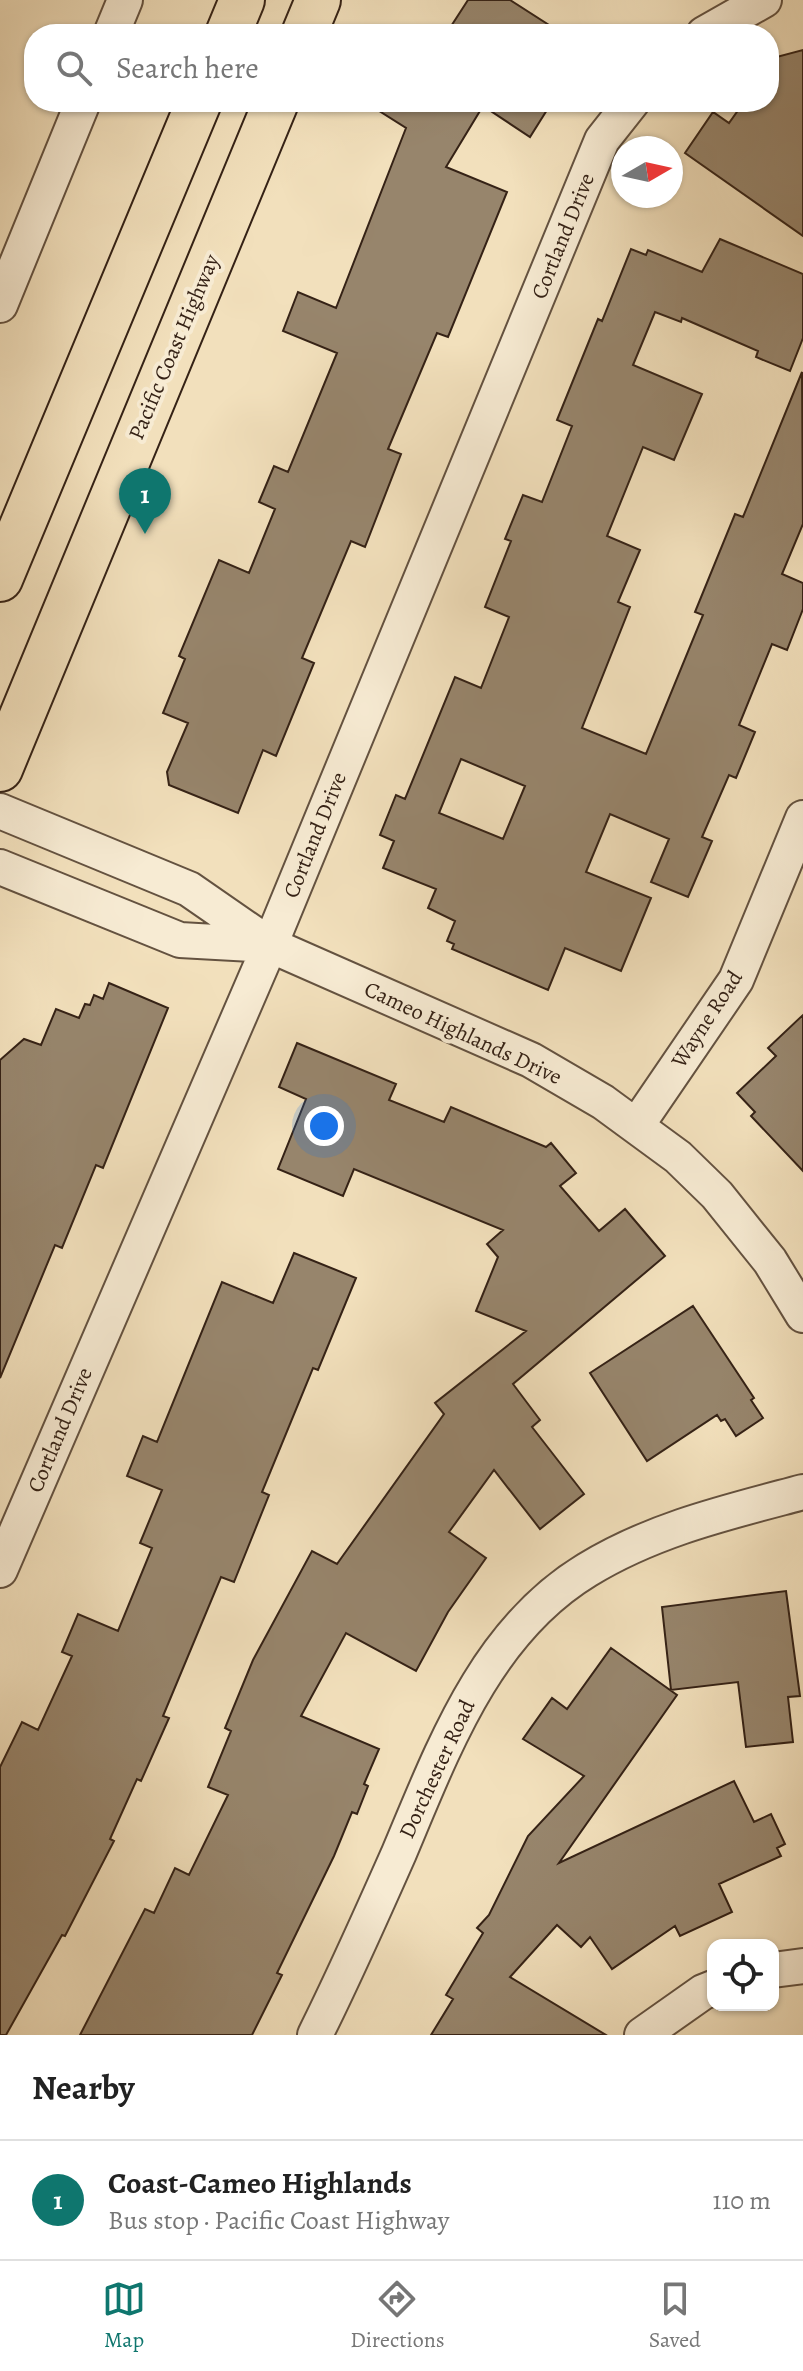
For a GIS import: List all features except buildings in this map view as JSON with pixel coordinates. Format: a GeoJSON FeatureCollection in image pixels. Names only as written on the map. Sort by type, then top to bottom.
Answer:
{"type":"FeatureCollection","features":[{"type":"Feature","properties":{"kind":"highway"},"geometry":{"type":"LineString","coordinates":[[232,24],[242,0]]}},
{"type":"Feature","properties":{"kind":"highway"},"geometry":{"type":"LineString","coordinates":[[308,24],[318,0]]}},
{"type":"Feature","properties":{"kind":"highway"},"geometry":{"type":"LineString","coordinates":[[0,579],[195,112]]}},
{"type":"Feature","properties":{"kind":"highway","name":"Pacific Coast Highway"},"geometry":{"type":"LineString","coordinates":[[0,769],[272,112]]}},
{"type":"Feature","properties":{"kind":"street"},"geometry":{"type":"LineString","coordinates":[[115,24],[125,0]]}},
{"type":"Feature","properties":{"kind":"street"},"geometry":{"type":"LineString","coordinates":[[722,24],[764,0]]}},
{"type":"Feature","properties":{"kind":"street"},"geometry":{"type":"LineString","coordinates":[[0,305],[79,112]]}},
{"type":"Feature","properties":{"kind":"street","name":"Cortland Drive"},"geometry":{"type":"LineString","coordinates":[[0,1570],[270,945],[602,140],[624,112]]}},
{"type":"Feature","properties":{"kind":"street","name":"Cameo Highlands Drive"},"geometry":{"type":"LineString","coordinates":[[0,811],[189,889],[270,945],[531,1060],[637,1125],[678,1157],[717,1195],[770,1261],[803,1315]]}},
{"type":"Feature","properties":{"kind":"street","name":"Wayne Road"},"geometry":{"type":"LineString","coordinates":[[637,1125],[736,980],[803,818]]}},
{"type":"Feature","properties":{"kind":"street","name":"Cameo Highlands Drive"},"geometry":{"type":"LineString","coordinates":[[0,867],[180,940],[270,945]]}},
{"type":"Feature","properties":{"kind":"street","name":"Dorchester Road"},"geometry":{"type":"LineString","coordinates":[[315,2035],[350,1967],[453,1724],[524,1619],[585,1571],[637,1543],[686,1523],[803,1492]]}},
{"type":"Feature","properties":{"kind":"street"},"geometry":{"type":"LineString","coordinates":[[779,1969],[803,1966]]}},
{"type":"Feature","properties":{"kind":"street"},"geometry":{"type":"LineString","coordinates":[[642,2035],[707,1990]]}},
{"type":"Feature","properties":{"kind":"place","name":"Coast-Cameo Highlands"},"geometry":{"type":"Point","coordinates":[145,534]}}]}
